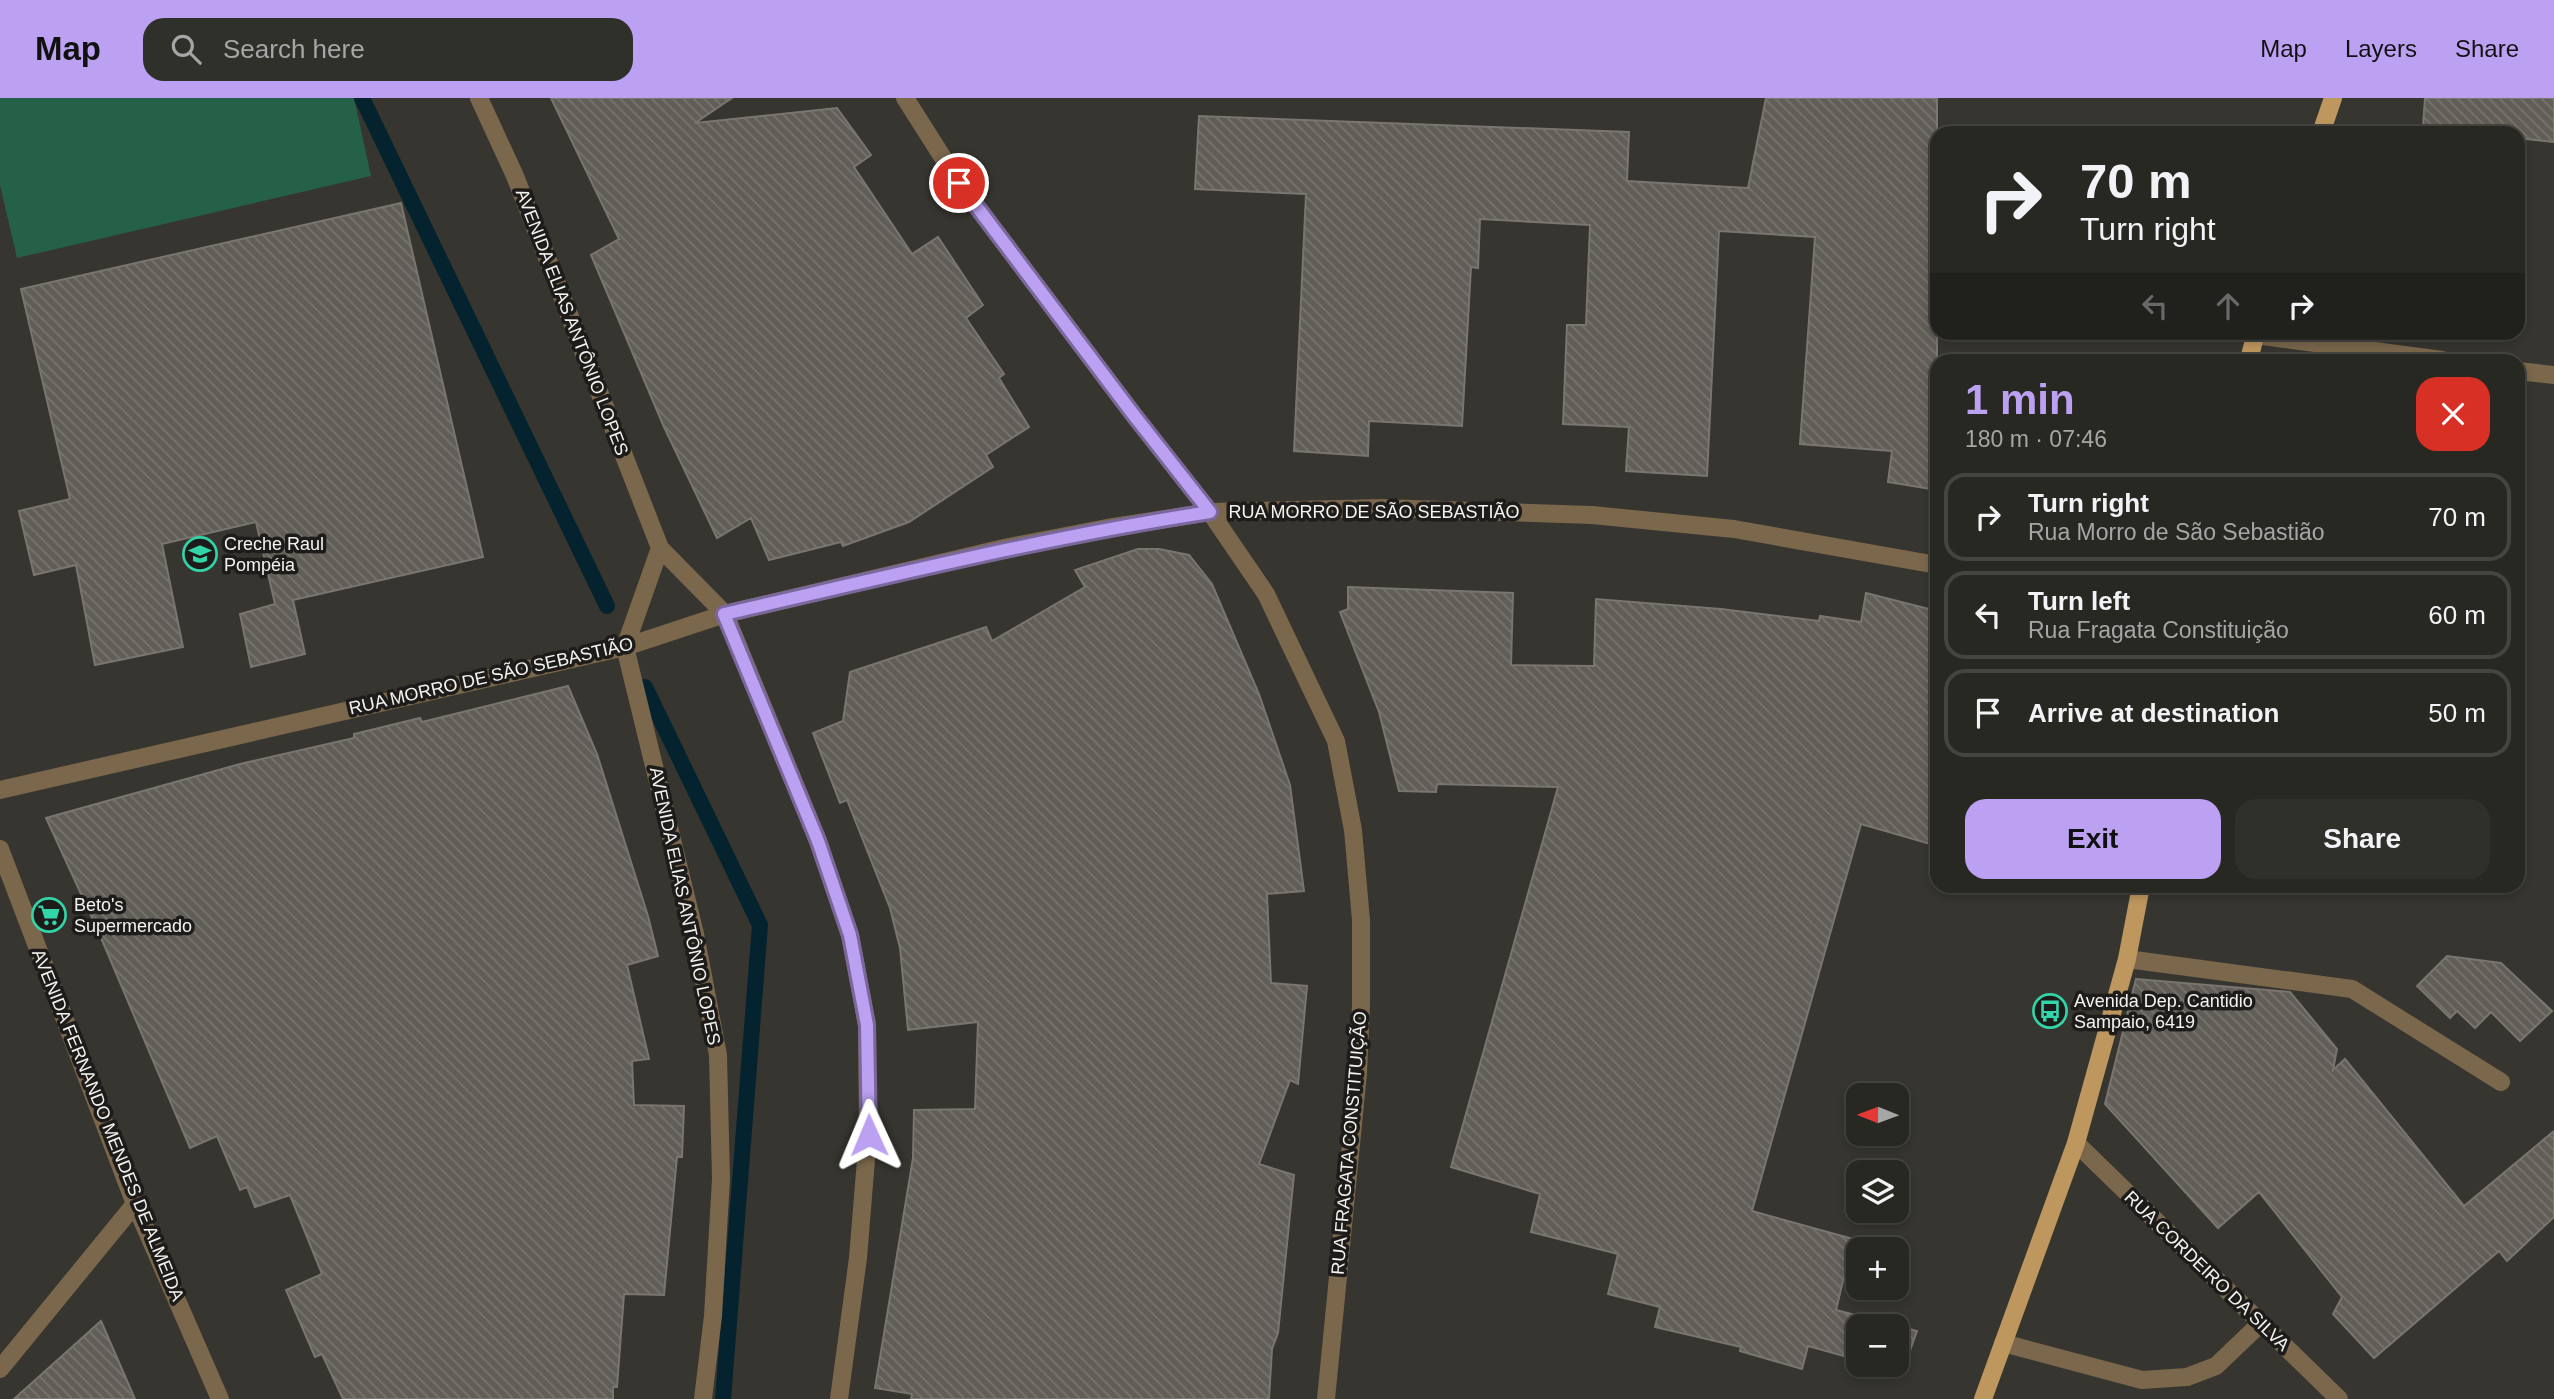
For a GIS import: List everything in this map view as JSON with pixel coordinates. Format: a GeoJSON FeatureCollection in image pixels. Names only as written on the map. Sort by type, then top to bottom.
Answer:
{"type":"FeatureCollection","features":[{"type":"Feature","properties":{"kind":"main road"},"geometry":{"type":"LineString","coordinates":[[2323,126],[2333,98]]}},
{"type":"Feature","properties":{"kind":"main road"},"geometry":{"type":"LineString","coordinates":[[1983,1399],[2076,1143],[2127,958],[2140,893]]}},
{"type":"Feature","properties":{"kind":"street","name":"AVENIDA ELIAS ANTÔNIO LOPES"},"geometry":{"type":"LineString","coordinates":[[479,98],[515,176],[660,548],[724,614],[818,841],[850,935],[867,1025],[869,1135],[858,1258],[839,1399]]}},
{"type":"Feature","properties":{"kind":"street","name":"RUA FRAGATA CONSTITUIÇÃO"},"geometry":{"type":"LineString","coordinates":[[905,98],[959,183],[1210,512],[1266,594],[1336,741],[1353,830],[1361,920],[1361,1005],[1358,1073],[1326,1399]]}},
{"type":"Feature","properties":{"kind":"street"},"geometry":{"type":"LineString","coordinates":[[2299,340],[2399,354]]}},
{"type":"Feature","properties":{"kind":"street"},"geometry":{"type":"LineString","coordinates":[[2525,372],[2554,375]]}},
{"type":"Feature","properties":{"kind":"street","name":"RUA MORRO DE SÃO SEBASTIÃO"},"geometry":{"type":"LineString","coordinates":[[0,790],[625,647],[724,614],[1004,548],[1210,512],[1383,508],[1592,515],[1734,529],[1930,564]]}},
{"type":"Feature","properties":{"kind":"street"},"geometry":{"type":"LineString","coordinates":[[625,647],[660,548]]}},
{"type":"Feature","properties":{"kind":"street","name":"AVENIDA ELIAS ANTÔNIO LOPES"},"geometry":{"type":"LineString","coordinates":[[625,647],[695,934],[718,1055],[721,1179],[713,1316],[703,1399]]}},
{"type":"Feature","properties":{"kind":"street","name":"AVENIDA FERNANDO MENDES DE ALMEIDA"},"geometry":{"type":"LineString","coordinates":[[0,849],[135,1204],[220,1399]]}},
{"type":"Feature","properties":{"kind":"street"},"geometry":{"type":"LineString","coordinates":[[2127,958],[2352,989],[2501,1082]]}},
{"type":"Feature","properties":{"kind":"street","name":"RUA CORDEIRO DA SILVA"},"geometry":{"type":"LineString","coordinates":[[2076,1143],[2339,1399]]}},
{"type":"Feature","properties":{"kind":"street"},"geometry":{"type":"LineString","coordinates":[[0,1369],[135,1204]]}},
{"type":"Feature","properties":{"kind":"street"},"geometry":{"type":"LineString","coordinates":[[2003,1343],[2142,1380],[2187,1377],[2216,1366],[2261,1323]]}},
{"type":"Feature","properties":{"kind":"green space"},"geometry":{"type":"Polygon","coordinates":[[[0,98],[354,98],[371,176],[17,258],[0,185],[0,98]]]}},
{"type":"Feature","properties":{"kind":"building"},"geometry":{"type":"Polygon","coordinates":[[[551,98],[732,98],[695,123],[837,108],[871,155],[854,167],[912,254],[938,237],[983,305],[966,318],[1004,374],[999,378],[1029,427],[986,455],[993,467],[909,522],[843,546],[841,542],[769,560],[751,518],[717,538],[664,427],[591,255],[619,239],[551,98]]]}},
{"type":"Feature","properties":{"kind":"building"},"geometry":{"type":"Polygon","coordinates":[[[1766,98],[1937,98],[1937,126],[1930,126],[1930,340],[1937,340],[1937,354],[1930,354],[1930,489],[1888,482],[1892,451],[1800,444],[1815,237],[1719,231],[1707,476],[1626,471],[1629,427],[1563,424],[1567,325],[1586,325],[1590,225],[1480,219],[1478,268],[1471,267],[1462,426],[1369,421],[1368,456],[1294,451],[1306,194],[1195,189],[1199,116],[1629,132],[1627,181],[1748,188],[1766,98]]]}},
{"type":"Feature","properties":{"kind":"building"},"geometry":{"type":"Polygon","coordinates":[[[2425,98],[2554,98],[2554,142],[2525,139],[2525,126],[2423,126],[2425,98]]]}},
{"type":"Feature","properties":{"kind":"building"},"geometry":{"type":"Polygon","coordinates":[[[401,203],[483,557],[293,600],[305,654],[251,667],[240,614],[275,604],[256,522],[162,544],[183,647],[95,665],[76,565],[34,575],[19,511],[70,499],[21,289],[401,203]]]}},
{"type":"Feature","properties":{"kind":"building"},"geometry":{"type":"Polygon","coordinates":[[[1138,549],[1159,549],[1189,555],[1212,584],[1259,694],[1290,785],[1304,891],[1267,894],[1271,983],[1307,986],[1298,1084],[1290,1080],[1259,1164],[1294,1175],[1278,1333],[1272,1349],[1269,1399],[911,1399],[912,1394],[875,1388],[913,1158],[914,1110],[975,1109],[978,1022],[908,1030],[900,948],[890,908],[847,800],[840,803],[813,733],[843,721],[850,672],[986,627],[992,641],[1085,587],[1075,570],[1138,549]]]}},
{"type":"Feature","properties":{"kind":"building"},"geometry":{"type":"Polygon","coordinates":[[[1348,587],[1513,593],[1511,665],[1594,666],[1596,599],[1721,609],[1819,621],[1820,616],[1861,622],[1866,593],[1930,609],[1930,844],[1861,824],[1752,1211],[1846,1237],[1846,1268],[1836,1310],[1851,1314],[1846,1314],[1846,1357],[1808,1346],[1802,1369],[1740,1351],[1741,1347],[1655,1327],[1660,1307],[1608,1294],[1618,1254],[1531,1232],[1540,1194],[1451,1167],[1558,787],[1437,784],[1436,792],[1399,791],[1379,712],[1340,612],[1348,609],[1348,587]]]}},
{"type":"Feature","properties":{"kind":"building"},"geometry":{"type":"Polygon","coordinates":[[[568,686],[597,754],[658,956],[627,965],[649,1059],[632,1061],[634,1105],[684,1106],[682,1157],[677,1157],[664,1295],[624,1294],[617,1387],[613,1387],[613,1399],[343,1399],[322,1354],[315,1357],[286,1290],[322,1274],[290,1195],[255,1207],[247,1187],[240,1190],[217,1136],[190,1148],[99,933],[46,818],[240,764],[354,738],[354,734],[420,718],[422,722],[568,686]]]}},
{"type":"Feature","properties":{"kind":"building"},"geometry":{"type":"Polygon","coordinates":[[[2447,956],[2501,963],[2552,1011],[2520,1041],[2491,1012],[2475,1028],[2457,1011],[2450,1018],[2417,986],[2447,956]]]}},
{"type":"Feature","properties":{"kind":"building"},"geometry":{"type":"Polygon","coordinates":[[[2136,979],[2290,992],[2337,1049],[2333,1070],[2345,1059],[2464,1206],[2554,1131],[2554,1217],[2507,1261],[2499,1251],[2374,1358],[2333,1314],[2342,1297],[2259,1192],[2218,1228],[2105,1104],[2136,979]]]}},
{"type":"Feature","properties":{"kind":"building"},"geometry":{"type":"Polygon","coordinates":[[[101,1321],[135,1399],[14,1399],[101,1321]]]}},
{"type":"Feature","properties":{"kind":"building"},"geometry":{"type":"Polygon","coordinates":[[[1909,1329],[1917,1331],[1909,1353],[1909,1329]]]}},
{"type":"Feature","properties":{"kind":"waterway"},"geometry":{"type":"LineString","coordinates":[[362,98],[607,606]]}},
{"type":"Feature","properties":{"kind":"waterway"},"geometry":{"type":"LineString","coordinates":[[645,687],[760,925],[723,1399]]}},
{"type":"Feature","properties":{"kind":"place","name":"Creche Raul Pompéia"},"geometry":{"type":"Point","coordinates":[200,554]}},
{"type":"Feature","properties":{"kind":"place","name":"Beto's Supermercado"},"geometry":{"type":"Point","coordinates":[49,915]}},
{"type":"Feature","properties":{"kind":"place","name":"Avenida Dep. Cantidio Sampaio, 6419"},"geometry":{"type":"Point","coordinates":[2050,1011]}},
{"type":"Feature","properties":{"kind":"route"},"geometry":{"type":"LineString","coordinates":[[869,1135],[867,1025],[850,935],[818,841],[724,614],[1004,548],[1210,512],[959,183]]}}]}
